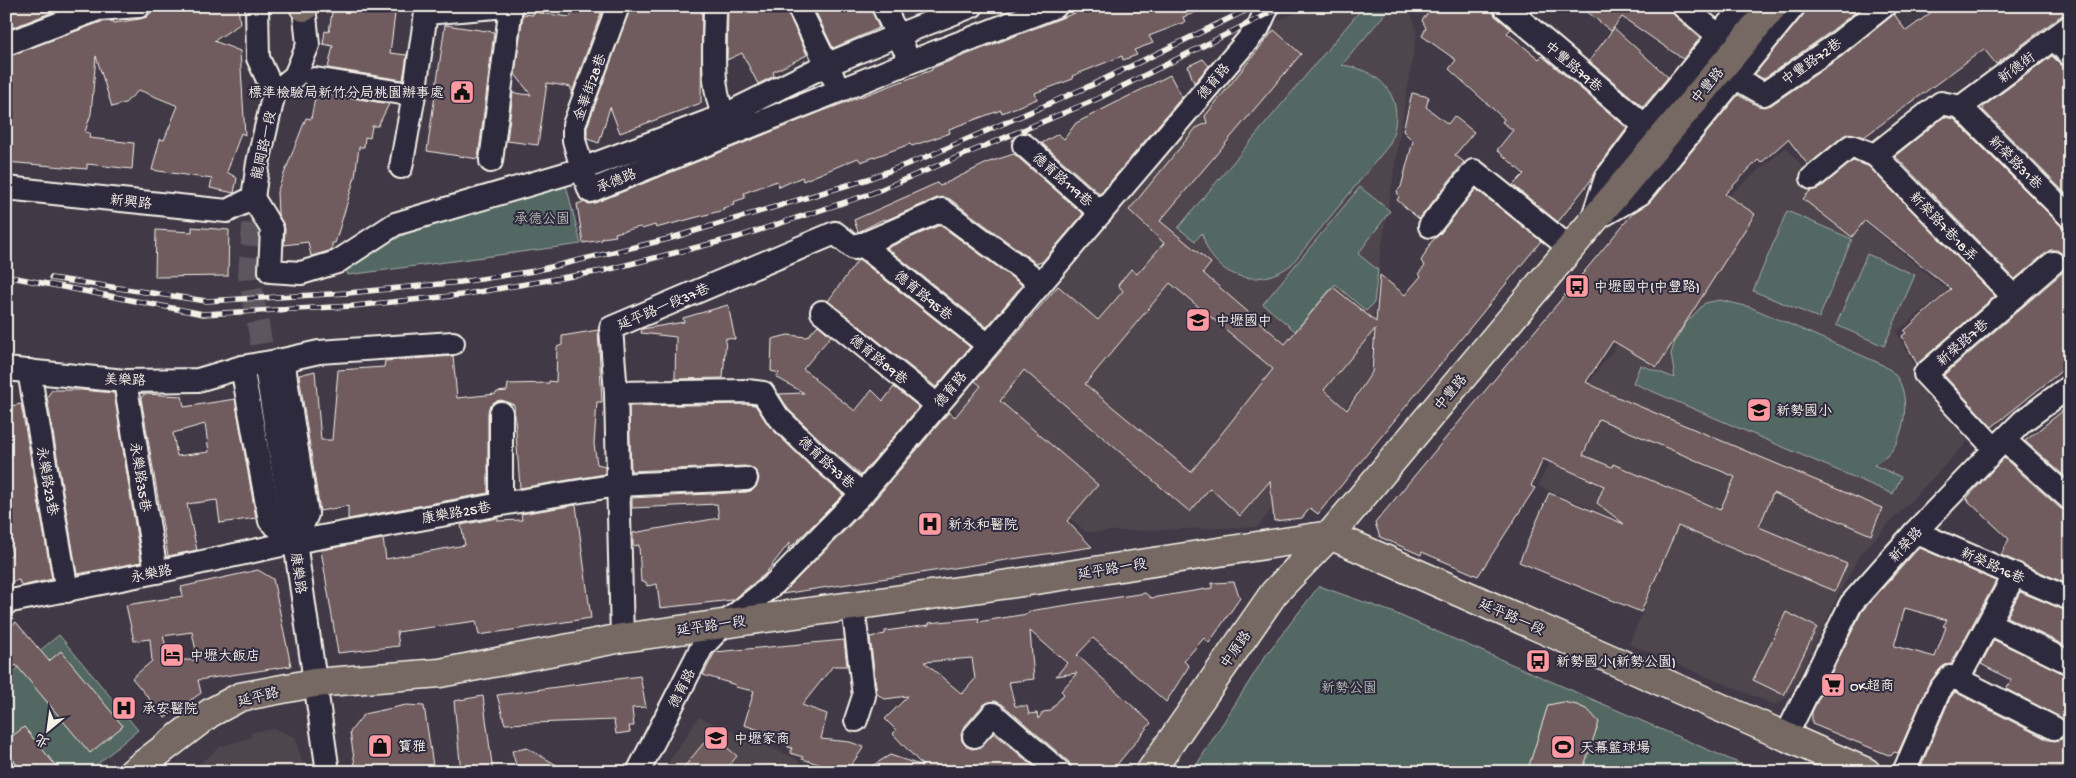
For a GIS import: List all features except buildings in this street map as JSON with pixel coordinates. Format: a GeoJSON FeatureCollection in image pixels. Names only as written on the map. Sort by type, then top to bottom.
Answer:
{"type":"FeatureCollection","features":[{"type":"Feature","properties":{"kind":"main road","name":"中豐路"},"geometry":{"type":"LineString","coordinates":[[1330,536],[1727,58],[1773,6]]}},
{"type":"Feature","properties":{"kind":"main road","name":"延平路一段"},"geometry":{"type":"LineString","coordinates":[[314,683],[440,672],[622,638],[726,622],[853,606],[1330,536],[1866,772]]}},
{"type":"Feature","properties":{"kind":"main road","name":"中原路"},"geometry":{"type":"LineString","coordinates":[[1150,772],[1274,593],[1330,536]]}},
{"type":"Feature","properties":{"kind":"main road","name":"延平路"},"geometry":{"type":"LineString","coordinates":[[133,772],[210,714],[240,698],[314,683]]}},
{"type":"Feature","properties":{"kind":"street"},"geometry":{"type":"LineString","coordinates":[[6,44],[98,9],[139,6]]}},
{"type":"Feature","properties":{"kind":"street","name":"龍岡路一段"},"geometry":{"type":"LineString","coordinates":[[253,198],[258,163],[274,93],[258,58],[257,6]]}},
{"type":"Feature","properties":{"kind":"street","name":"龍岡路一段"},"geometry":{"type":"LineString","coordinates":[[274,93],[295,76],[308,45],[304,6]]}},
{"type":"Feature","properties":{"kind":"street"},"geometry":{"type":"LineString","coordinates":[[401,167],[426,13],[507,6]]}},
{"type":"Feature","properties":{"kind":"street"},"geometry":{"type":"LineString","coordinates":[[491,161],[511,6]]}},
{"type":"Feature","properties":{"kind":"street","name":"金華街28巷"},"geometry":{"type":"LineString","coordinates":[[582,169],[574,140],[574,125],[618,6]]}},
{"type":"Feature","properties":{"kind":"street"},"geometry":{"type":"LineString","coordinates":[[715,6],[715,92],[728,124]]}},
{"type":"Feature","properties":{"kind":"street"},"geometry":{"type":"LineString","coordinates":[[798,6],[826,65],[841,91]]}},
{"type":"Feature","properties":{"kind":"street"},"geometry":{"type":"LineString","coordinates":[[883,6],[910,62]]}},
{"type":"Feature","properties":{"kind":"street","name":"承德路"},"geometry":{"type":"LineString","coordinates":[[728,124],[826,65],[898,34],[972,6]]}},
{"type":"Feature","properties":{"kind":"street"},"geometry":{"type":"LineString","coordinates":[[978,6],[992,31]]}},
{"type":"Feature","properties":{"kind":"street","name":"承德路"},"geometry":{"type":"LineString","coordinates":[[253,198],[272,228],[270,271],[301,273],[336,262],[394,224],[841,91],[910,62],[1056,6]]}},
{"type":"Feature","properties":{"kind":"street","name":"德育路"},"geometry":{"type":"LineString","coordinates":[[638,772],[702,647],[726,622],[774,584],[862,494],[1258,28],[1268,6]]}},
{"type":"Feature","properties":{"kind":"street","name":"中豐路79巷"},"geometry":{"type":"LineString","coordinates":[[1504,6],[1645,126]]}},
{"type":"Feature","properties":{"kind":"street"},"geometry":{"type":"LineString","coordinates":[[1683,6],[1727,58]]}},
{"type":"Feature","properties":{"kind":"street"},"geometry":{"type":"LineString","coordinates":[[1727,58],[1743,6]]}},
{"type":"Feature","properties":{"kind":"street"},"geometry":{"type":"LineString","coordinates":[[1591,222],[1606,178],[1645,126],[1727,58],[1794,6]]}},
{"type":"Feature","properties":{"kind":"street","name":"中豐路72巷"},"geometry":{"type":"LineString","coordinates":[[1727,58],[1764,94],[1834,46],[1884,6]]}},
{"type":"Feature","properties":{"kind":"street"},"geometry":{"type":"LineString","coordinates":[[2062,32],[2070,55]]}},
{"type":"Feature","properties":{"kind":"street","name":"新德街"},"geometry":{"type":"LineString","coordinates":[[1962,107],[2062,32]]}},
{"type":"Feature","properties":{"kind":"street"},"geometry":{"type":"LineString","coordinates":[[315,79],[414,95]]}},
{"type":"Feature","properties":{"kind":"street"},"geometry":{"type":"LineString","coordinates":[[1812,178],[1851,146],[1874,155],[1941,102],[1962,107]]}},
{"type":"Feature","properties":{"kind":"street","name":"新榮路31巷"},"geometry":{"type":"LineString","coordinates":[[1962,107],[2070,217]]}},
{"type":"Feature","properties":{"kind":"street","name":"德育路119巷"},"geometry":{"type":"LineString","coordinates":[[1024,146],[1101,213]]}},
{"type":"Feature","properties":{"kind":"street","name":"新榮路7巷18弄"},"geometry":{"type":"LineString","coordinates":[[1874,155],[2014,297]]}},
{"type":"Feature","properties":{"kind":"street"},"geometry":{"type":"LineString","coordinates":[[1430,226],[1474,172],[1570,248]]}},
{"type":"Feature","properties":{"kind":"street","name":"新興路"},"geometry":{"type":"LineString","coordinates":[[6,188],[227,211],[253,198]]}},
{"type":"Feature","properties":{"kind":"street"},"geometry":{"type":"LineString","coordinates":[[861,244],[942,210],[1041,283]]}},
{"type":"Feature","properties":{"kind":"street","name":"延平路一段37巷"},"geometry":{"type":"LineString","coordinates":[[622,638],[616,392],[611,328],[835,232],[854,248],[861,244]]}},
{"type":"Feature","properties":{"kind":"street","name":"德育路95巷"},"geometry":{"type":"LineString","coordinates":[[861,244],[988,345]]}},
{"type":"Feature","properties":{"kind":"street","name":"新榮路7巷"},"geometry":{"type":"LineString","coordinates":[[1999,445],[1925,374],[2053,263]]}},
{"type":"Feature","properties":{"kind":"street","name":"德育路89巷"},"geometry":{"type":"LineString","coordinates":[[822,312],[937,405]]}},
{"type":"Feature","properties":{"kind":"street","name":"美樂路"},"geometry":{"type":"LineString","coordinates":[[6,369],[125,380],[198,380],[242,366],[275,368],[319,352],[453,343]]}},
{"type":"Feature","properties":{"kind":"street"},"geometry":{"type":"LineString","coordinates":[[242,366],[270,521],[295,542]]}},
{"type":"Feature","properties":{"kind":"street","name":"康樂路"},"geometry":{"type":"LineString","coordinates":[[275,368],[295,542],[328,772]]}},
{"type":"Feature","properties":{"kind":"street","name":"永樂路23巷"},"geometry":{"type":"LineString","coordinates":[[29,371],[67,590]]}},
{"type":"Feature","properties":{"kind":"street","name":"永樂路35巷"},"geometry":{"type":"LineString","coordinates":[[125,380],[156,572]]}},
{"type":"Feature","properties":{"kind":"street","name":"新榮路"},"geometry":{"type":"LineString","coordinates":[[1786,736],[1850,604],[1916,532],[2023,421],[2070,386]]}},
{"type":"Feature","properties":{"kind":"street","name":"德育路73巷"},"geometry":{"type":"LineString","coordinates":[[616,392],[747,391],[763,393],[778,417],[819,457],[862,494]]}},
{"type":"Feature","properties":{"kind":"street"},"geometry":{"type":"LineString","coordinates":[[500,413],[502,504]]}},
{"type":"Feature","properties":{"kind":"street"},"geometry":{"type":"LineString","coordinates":[[1999,445],[2070,499]]}},
{"type":"Feature","properties":{"kind":"street","name":"康樂路25巷"},"geometry":{"type":"LineString","coordinates":[[295,542],[618,485],[746,479]]}},
{"type":"Feature","properties":{"kind":"street","name":"新榮路16巷"},"geometry":{"type":"LineString","coordinates":[[1916,532],[2070,599]]}},
{"type":"Feature","properties":{"kind":"street","name":"永樂路"},"geometry":{"type":"LineString","coordinates":[[6,602],[295,542]]}},
{"type":"Feature","properties":{"kind":"street"},"geometry":{"type":"LineString","coordinates":[[1958,679],[2015,574]]}},
{"type":"Feature","properties":{"kind":"street"},"geometry":{"type":"LineString","coordinates":[[853,606],[864,696],[856,720]]}},
{"type":"Feature","properties":{"kind":"street"},"geometry":{"type":"LineString","coordinates":[[1989,623],[2070,663]]}},
{"type":"Feature","properties":{"kind":"street"},"geometry":{"type":"LineString","coordinates":[[1904,772],[1939,691],[1950,677],[1958,679],[2054,728]]}},
{"type":"Feature","properties":{"kind":"street"},"geometry":{"type":"LineString","coordinates":[[974,736],[993,714],[1060,772]]}},
{"type":"Feature","properties":{"kind":"shaded area","name":"中壢國中"},"geometry":{"type":"Polygon","coordinates":[[[1310,6],[1408,6],[1417,30],[1379,263],[1369,376],[1258,527],[1086,532],[949,406],[1250,57],[1271,24],[1310,6]]]}},
{"type":"Feature","properties":{"kind":"shaded area","name":"新勢國小"},"geometry":{"type":"Polygon","coordinates":[[[1786,147],[1812,178],[1948,291],[1896,332],[1918,371],[1917,379],[1968,441],[1860,554],[1794,687],[1786,698],[1775,705],[1629,644],[1672,543],[1538,486],[1588,384],[1680,258],[1707,214],[1786,147]]]}},
{"type":"Feature","properties":{"kind":"shaded area","name":"中壢家商"},"geometry":{"type":"Polygon","coordinates":[[[699,717],[795,758],[810,772],[662,772],[699,717]]]}},
{"type":"Feature","properties":{"kind":"shaded area"},"geometry":{"type":"Polygon","coordinates":[[[275,729],[295,737],[305,772],[190,772],[221,746],[250,738],[252,732],[275,729]]]}},
{"type":"Feature","properties":{"kind":"green space"},"geometry":{"type":"Polygon","coordinates":[[[1364,6],[1385,6],[1389,9],[1342,65],[1357,68],[1371,74],[1389,92],[1394,103],[1396,116],[1389,145],[1291,265],[1277,273],[1250,278],[1237,275],[1225,269],[1215,260],[1207,248],[1202,233],[1195,241],[1178,228],[1364,6]]]}},
{"type":"Feature","properties":{"kind":"green space","name":"承德公園"},"geometry":{"type":"Polygon","coordinates":[[[565,181],[581,244],[348,275],[344,264],[414,230],[486,202],[565,181]]]}},
{"type":"Feature","properties":{"kind":"green space"},"geometry":{"type":"Polygon","coordinates":[[[1360,187],[1390,211],[1358,254],[1378,270],[1374,303],[1366,311],[1335,284],[1295,331],[1263,304],[1360,187]]]}},
{"type":"Feature","properties":{"kind":"green space"},"geometry":{"type":"Polygon","coordinates":[[[1787,211],[1852,239],[1819,318],[1753,291],[1787,211]]]}},
{"type":"Feature","properties":{"kind":"green space"},"geometry":{"type":"Polygon","coordinates":[[[1867,254],[1915,275],[1884,346],[1836,325],[1867,254]]]}},
{"type":"Feature","properties":{"kind":"green space"},"geometry":{"type":"Polygon","coordinates":[[[1720,300],[1750,307],[1879,363],[1894,373],[1900,383],[1905,404],[1902,428],[1898,439],[1887,456],[1874,465],[1901,477],[1893,494],[1633,383],[1640,365],[1675,378],[1671,354],[1674,344],[1685,324],[1705,303],[1720,300]]]}},
{"type":"Feature","properties":{"kind":"green space","name":"新勢公園"},"geometry":{"type":"Polygon","coordinates":[[[1319,586],[1392,612],[1759,772],[1192,772],[1266,655],[1319,586]]]}},
{"type":"Feature","properties":{"kind":"green space"},"geometry":{"type":"Polygon","coordinates":[[[59,635],[138,730],[88,772],[9,772],[6,768],[6,678],[59,635]]]}},
{"type":"Feature","properties":{"kind":"tunnel"},"geometry":{"type":"LineString","coordinates":[[256,191],[249,274],[267,375]]}},
{"type":"Feature","properties":{"kind":"railway"},"geometry":{"type":"LineString","coordinates":[[51,278],[206,301],[348,293],[461,282],[534,271],[668,239],[868,179],[931,155],[1092,85],[1255,6]]}},
{"type":"Feature","properties":{"kind":"railway"},"geometry":{"type":"LineString","coordinates":[[6,276],[203,314],[353,306],[461,295],[602,271],[738,237],[870,194],[1097,99],[1283,6]]}},
{"type":"Feature","properties":{"kind":"place","name":"標準檢驗局新竹分局桃園辦事處"},"geometry":{"type":"Point","coordinates":[462,92]}},
{"type":"Feature","properties":{"kind":"place","name":"中壢國中(中豐路)"},"geometry":{"type":"Point","coordinates":[1577,286]}},
{"type":"Feature","properties":{"kind":"place","name":"中壢國中"},"geometry":{"type":"Point","coordinates":[1198,320]}},
{"type":"Feature","properties":{"kind":"place","name":"新勢國小"},"geometry":{"type":"Point","coordinates":[1759,410]}},
{"type":"Feature","properties":{"kind":"place","name":"新永和醫院"},"geometry":{"type":"Point","coordinates":[930,524]}},
{"type":"Feature","properties":{"kind":"place","name":"中壢大飯店"},"geometry":{"type":"Point","coordinates":[172,655]}},
{"type":"Feature","properties":{"kind":"place","name":"新勢國小(新勢公園)"},"geometry":{"type":"Point","coordinates":[1538,661]}},
{"type":"Feature","properties":{"kind":"place","name":"OK超商"},"geometry":{"type":"Point","coordinates":[1833,685]}},
{"type":"Feature","properties":{"kind":"place","name":"承安醫院"},"geometry":{"type":"Point","coordinates":[124,708]}},
{"type":"Feature","properties":{"kind":"place","name":"中壢家商"},"geometry":{"type":"Point","coordinates":[716,738]}},
{"type":"Feature","properties":{"kind":"place","name":"寶雅"},"geometry":{"type":"Point","coordinates":[380,746]}},
{"type":"Feature","properties":{"kind":"place","name":"天幕籃球場"},"geometry":{"type":"Point","coordinates":[1563,747]}}]}
